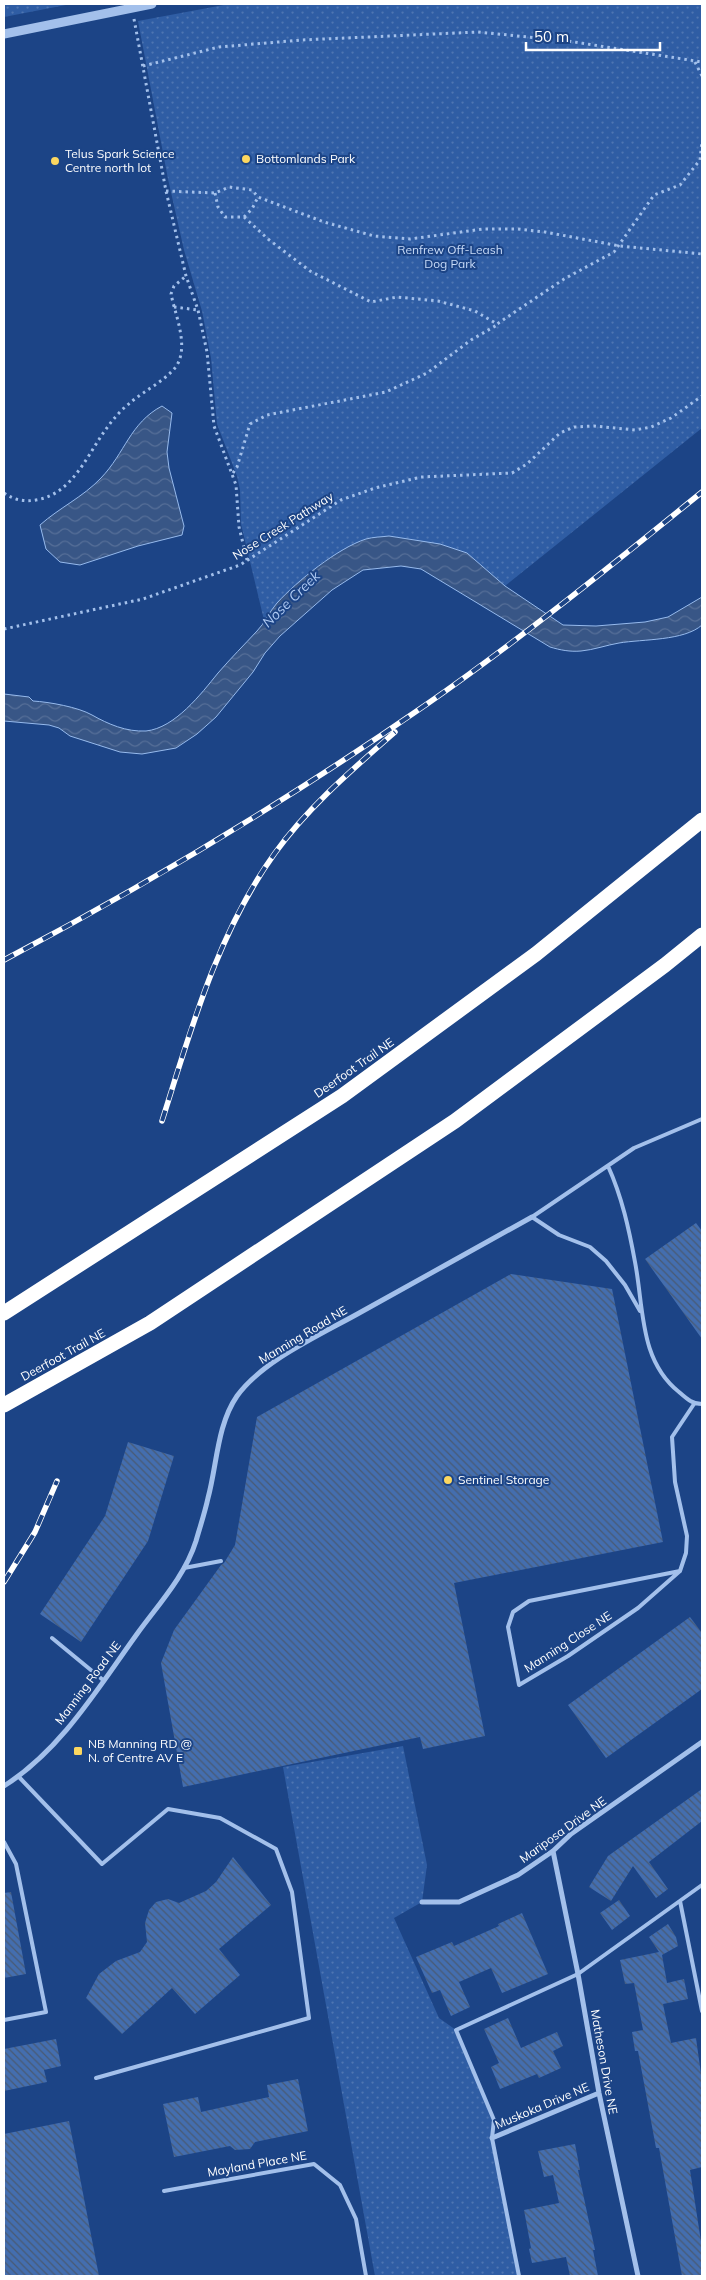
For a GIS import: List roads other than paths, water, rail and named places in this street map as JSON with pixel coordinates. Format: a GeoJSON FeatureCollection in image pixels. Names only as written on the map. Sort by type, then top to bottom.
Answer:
{"type":"FeatureCollection","features":[{"type":"Feature","properties":{"kind":"highway","name":"Deerfoot Trail NE"},"geometry":{"type":"LineString","coordinates":[[4,1313],[342,1096],[536,954],[702,820]]}},
{"type":"Feature","properties":{"kind":"highway","name":"Deerfoot Trail NE"},"geometry":{"type":"LineString","coordinates":[[4,1405],[150,1323],[446,1126],[665,966],[702,935]]}},
{"type":"Feature","properties":{"kind":"street"},"geometry":{"type":"LineString","coordinates":[[4,34],[152,4]]}},
{"type":"Feature","properties":{"kind":"street","name":"Manning Road NE"},"geometry":{"type":"LineString","coordinates":[[4,1786],[19,1776],[53,1745],[103,1680],[184,1568],[195,1544],[208,1498],[223,1426],[236,1398],[248,1383],[260,1372],[306,1343],[532,1217]]}},
{"type":"Feature","properties":{"kind":"street","name":"Mariposa Drive NE"},"geometry":{"type":"LineString","coordinates":[[422,1902],[458,1902],[518,1875],[553,1851],[571,1834],[702,1742]]}},
{"type":"Feature","properties":{"kind":"street","name":"Matheson Drive NE"},"geometry":{"type":"LineString","coordinates":[[553,1851],[578,1974],[599,2093],[638,2276]]}},
{"type":"Feature","properties":{"kind":"street","name":"Muskoka Drive NE"},"geometry":{"type":"LineString","coordinates":[[492,2138],[599,2093]]}},
{"type":"Feature","properties":{"kind":"lane"},"geometry":{"type":"LineString","coordinates":[[640,1311],[626,1285],[606,1261],[590,1247],[560,1235],[532,1217],[641,1145],[702,1119]]}},
{"type":"Feature","properties":{"kind":"lane"},"geometry":{"type":"LineString","coordinates":[[608,1166],[626,1220],[636,1264],[640,1311],[649,1349],[666,1382],[694,1404],[702,1404]]}},
{"type":"Feature","properties":{"kind":"lane"},"geometry":{"type":"LineString","coordinates":[[680,1571],[686,1552],[687,1536],[675,1482],[672,1437],[694,1404]]}},
{"type":"Feature","properties":{"kind":"lane"},"geometry":{"type":"LineString","coordinates":[[184,1568],[220,1562]]}},
{"type":"Feature","properties":{"kind":"lane","name":"Manning Close NE"},"geometry":{"type":"LineString","coordinates":[[680,1571],[638,1608],[568,1656],[519,1685],[508,1627],[513,1612],[529,1601],[680,1571]]}},
{"type":"Feature","properties":{"kind":"lane"},"geometry":{"type":"LineString","coordinates":[[52,1638],[103,1680]]}},
{"type":"Feature","properties":{"kind":"lane"},"geometry":{"type":"LineString","coordinates":[[19,1776],[102,1864],[168,1809],[220,1818],[276,1849],[292,1892],[309,2018],[96,2078]]}},
{"type":"Feature","properties":{"kind":"lane"},"geometry":{"type":"LineString","coordinates":[[4,1842],[16,1864],[46,2012],[4,2020]]}},
{"type":"Feature","properties":{"kind":"lane"},"geometry":{"type":"LineString","coordinates":[[519,2276],[492,2138],[494,2120],[456,2030],[578,1974],[702,1885]]}},
{"type":"Feature","properties":{"kind":"lane"},"geometry":{"type":"LineString","coordinates":[[680,1901],[702,2011]]}},
{"type":"Feature","properties":{"kind":"lane","name":"Mayland Place NE"},"geometry":{"type":"LineString","coordinates":[[164,2191],[314,2164],[340,2185],[352,2210],[356,2219],[366,2276]]}},
{"type":"Feature","properties":{"kind":"water"},"geometry":{"type":"Polygon","coordinates":[[[162,406],[172,413],[167,452],[169,468],[184,526],[182,535],[138,546],[80,565],[60,562],[46,549],[40,525],[87,491],[101,478],[142,421],[162,406]]]}},
{"type":"Feature","properties":{"kind":"water","name":"Nose Creek"},"geometry":{"type":"Polygon","coordinates":[[[389,536],[440,544],[467,553],[505,586],[563,625],[596,626],[645,622],[668,617],[702,597],[702,625],[685,634],[674,637],[619,643],[586,650],[565,651],[550,647],[421,569],[401,566],[363,570],[332,590],[280,636],[216,717],[197,734],[176,748],[142,754],[120,752],[70,736],[59,728],[49,725],[4,721],[4,694],[29,697],[33,701],[71,707],[124,729],[146,731],[157,729],[187,709],[260,628],[277,603],[307,575],[331,557],[355,543],[369,538],[389,536]]]}},
{"type":"Feature","properties":{"kind":"railway"},"geometry":{"type":"LineString","coordinates":[[4,960],[166,870],[272,806],[376,739],[532,627],[702,492]]}},
{"type":"Feature","properties":{"kind":"railway"},"geometry":{"type":"LineString","coordinates":[[162,1121],[208,982],[237,915],[255,883],[288,836],[316,804],[395,732]]}},
{"type":"Feature","properties":{"kind":"railway"},"geometry":{"type":"LineString","coordinates":[[4,1582],[35,1532],[57,1481]]}},
{"type":"Feature","properties":{"kind":"place","name":"Bottomlands Park"},"geometry":{"type":"Point","coordinates":[246,159]}},
{"type":"Feature","properties":{"kind":"place","name":"Telus Spark Science Centre north lot"},"geometry":{"type":"Point","coordinates":[55,161]}},
{"type":"Feature","properties":{"kind":"place","name":"Sentinel Storage"},"geometry":{"type":"Point","coordinates":[448,1480]}},
{"type":"Feature","properties":{"kind":"place","name":"NB Manning RD @ N. of Centre AV E"},"geometry":{"type":"Point","coordinates":[78,1751]}},
{"type":"Feature","properties":{"kind":"park label","name":"Renfrew Off-Leash Dog Park"},"geometry":{"type":"Point","coordinates":[450,257]}}]}
